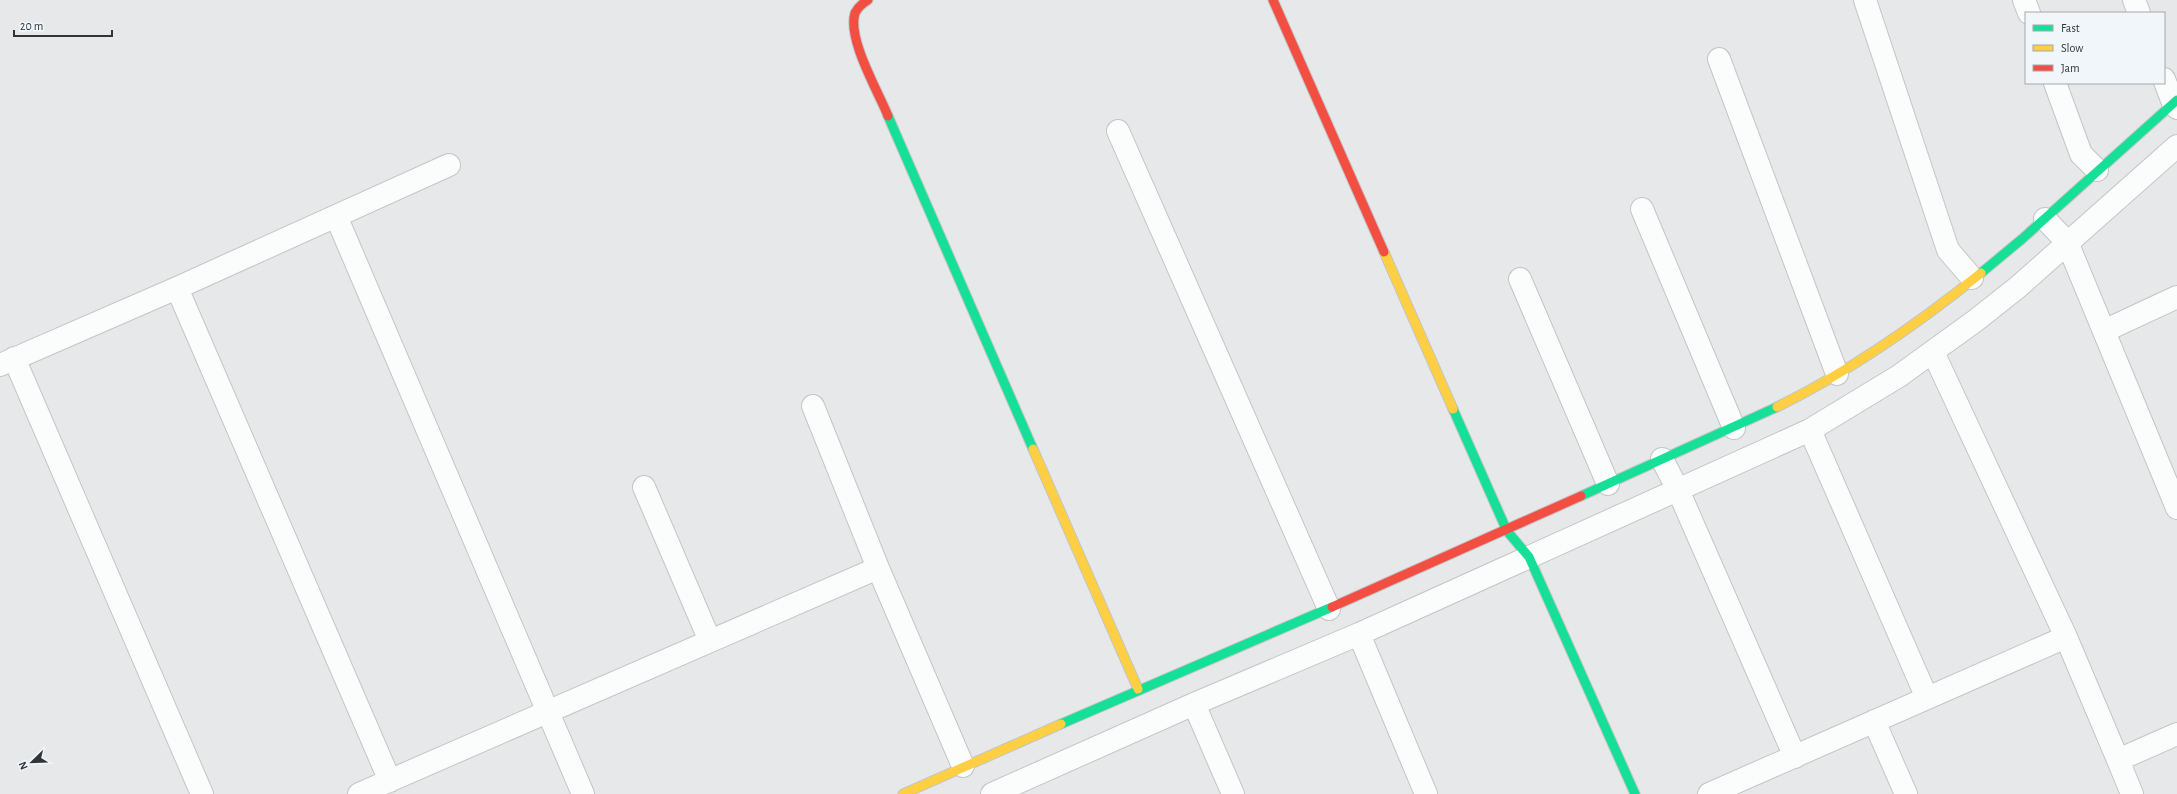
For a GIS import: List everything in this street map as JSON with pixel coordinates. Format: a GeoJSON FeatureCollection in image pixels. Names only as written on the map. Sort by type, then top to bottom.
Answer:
{"type":"FeatureCollection","features":[{"type":"Feature","properties":{"kind":"street"},"geometry":{"type":"LineString","coordinates":[[868,0],[862,3],[853,18],[857,44],[1138,689]]}},
{"type":"Feature","properties":{"kind":"street"},"geometry":{"type":"LineString","coordinates":[[1273,0],[1507,532],[1529,557],[1635,794]]}},
{"type":"Feature","properties":{"kind":"street"},"geometry":{"type":"LineString","coordinates":[[1865,0],[1948,250],[1972,278]]}},
{"type":"Feature","properties":{"kind":"street"},"geometry":{"type":"LineString","coordinates":[[2024,0],[2029,12]]}},
{"type":"Feature","properties":{"kind":"street"},"geometry":{"type":"LineString","coordinates":[[2134,0],[2139,12]]}},
{"type":"Feature","properties":{"kind":"street"},"geometry":{"type":"LineString","coordinates":[[1719,59],[1837,374]]}},
{"type":"Feature","properties":{"kind":"street"},"geometry":{"type":"LineString","coordinates":[[903,794],[1138,689],[1507,532],[1662,459],[1734,428],[1837,374],[1916,321],[1972,278],[2045,219],[2097,170],[2176,104],[2165,81]]}},
{"type":"Feature","properties":{"kind":"street"},"geometry":{"type":"LineString","coordinates":[[2055,84],[2081,154],[2097,170]]}},
{"type":"Feature","properties":{"kind":"street"},"geometry":{"type":"LineString","coordinates":[[1118,131],[1328,609]]}},
{"type":"Feature","properties":{"kind":"street"},"geometry":{"type":"LineString","coordinates":[[992,794],[1194,704],[1359,634],[1810,430],[1899,376],[1933,352],[2018,286],[2177,146]]}},
{"type":"Feature","properties":{"kind":"street"},"geometry":{"type":"LineString","coordinates":[[202,794],[7,362],[177,288],[449,165]]}},
{"type":"Feature","properties":{"kind":"street"},"geometry":{"type":"LineString","coordinates":[[1642,209],[1734,428]]}},
{"type":"Feature","properties":{"kind":"street"},"geometry":{"type":"LineString","coordinates":[[336,216],[583,794]]}},
{"type":"Feature","properties":{"kind":"street"},"geometry":{"type":"LineString","coordinates":[[2045,219],[2067,242],[2175,498]]}},
{"type":"Feature","properties":{"kind":"street"},"geometry":{"type":"LineString","coordinates":[[1520,279],[1608,484]]}},
{"type":"Feature","properties":{"kind":"street"},"geometry":{"type":"LineString","coordinates":[[177,288],[390,781]]}},
{"type":"Feature","properties":{"kind":"street"},"geometry":{"type":"LineString","coordinates":[[2104,331],[2177,297]]}},
{"type":"Feature","properties":{"kind":"street"},"geometry":{"type":"LineString","coordinates":[[1933,352],[2066,637],[2132,794]]}},
{"type":"Feature","properties":{"kind":"street"},"geometry":{"type":"LineString","coordinates":[[813,406],[878,568],[963,766]]}},
{"type":"Feature","properties":{"kind":"street"},"geometry":{"type":"LineString","coordinates":[[1810,430],[1927,698]]}},
{"type":"Feature","properties":{"kind":"street"},"geometry":{"type":"LineString","coordinates":[[1662,459],[1678,490],[1795,757]]}},
{"type":"Feature","properties":{"kind":"street"},"geometry":{"type":"LineString","coordinates":[[644,487],[710,641]]}},
{"type":"Feature","properties":{"kind":"street"},"geometry":{"type":"LineString","coordinates":[[359,794],[878,568]]}},
{"type":"Feature","properties":{"kind":"street"},"geometry":{"type":"LineString","coordinates":[[1359,634],[1426,794]]}},
{"type":"Feature","properties":{"kind":"street"},"geometry":{"type":"LineString","coordinates":[[1709,794],[2066,637]]}},
{"type":"Feature","properties":{"kind":"street"},"geometry":{"type":"LineString","coordinates":[[1194,704],[1233,794]]}},
{"type":"Feature","properties":{"kind":"street"},"geometry":{"type":"LineString","coordinates":[[1874,721],[1906,794]]}},
{"type":"Feature","properties":{"kind":"street"},"geometry":{"type":"LineString","coordinates":[[2118,760],[2177,734]]}},
{"type":"Feature","properties":{"kind":"traffic: fast"},"geometry":{"type":"LineString","coordinates":[[1981,273],[2022,239],[2177,100]]}},
{"type":"Feature","properties":{"kind":"traffic: fast"},"geometry":{"type":"LineString","coordinates":[[888,116],[1033,449]]}},
{"type":"Feature","properties":{"kind":"traffic: fast"},"geometry":{"type":"LineString","coordinates":[[1581,496],[1777,407]]}},
{"type":"Feature","properties":{"kind":"traffic: fast"},"geometry":{"type":"LineString","coordinates":[[1453,409],[1507,531],[1529,557],[1635,794]]}},
{"type":"Feature","properties":{"kind":"traffic: fast"},"geometry":{"type":"LineString","coordinates":[[1061,724],[1332,607]]}},
{"type":"Feature","properties":{"kind":"traffic: slow"},"geometry":{"type":"LineString","coordinates":[[1384,252],[1453,409]]}},
{"type":"Feature","properties":{"kind":"traffic: slow"},"geometry":{"type":"LineString","coordinates":[[1777,407],[1831,378],[1883,346],[1981,273]]}},
{"type":"Feature","properties":{"kind":"traffic: slow"},"geometry":{"type":"LineString","coordinates":[[1033,449],[1138,689]]}},
{"type":"Feature","properties":{"kind":"traffic: slow"},"geometry":{"type":"LineString","coordinates":[[903,794],[1061,724]]}},
{"type":"Feature","properties":{"kind":"traffic: jam"},"geometry":{"type":"LineString","coordinates":[[868,0],[861,5],[855,13],[855,37],[865,65],[888,116]]}},
{"type":"Feature","properties":{"kind":"traffic: jam"},"geometry":{"type":"LineString","coordinates":[[1273,0],[1384,252]]}},
{"type":"Feature","properties":{"kind":"traffic: jam"},"geometry":{"type":"LineString","coordinates":[[1332,607],[1581,496]]}}]}
